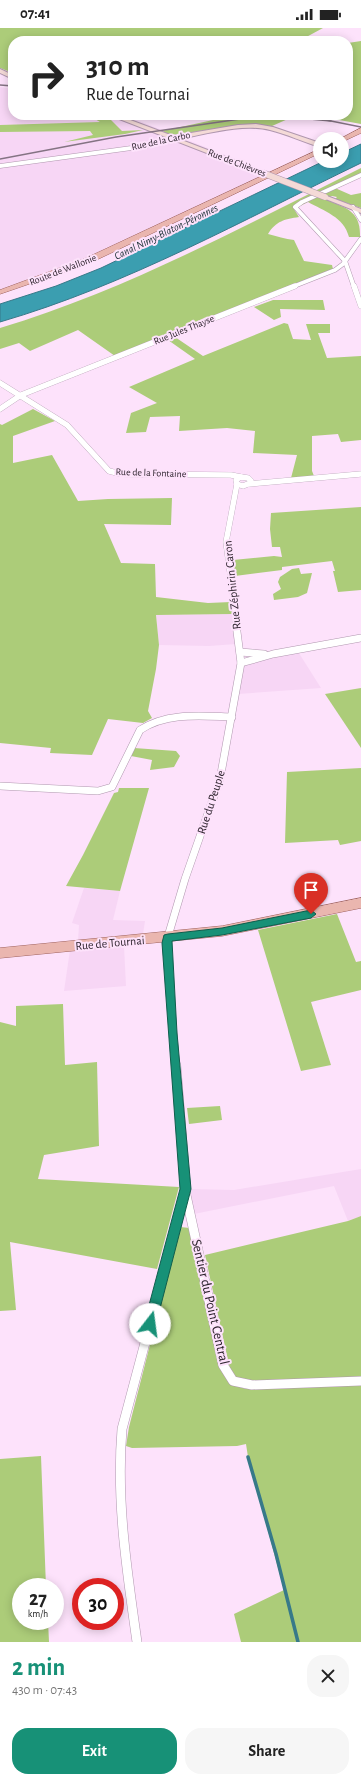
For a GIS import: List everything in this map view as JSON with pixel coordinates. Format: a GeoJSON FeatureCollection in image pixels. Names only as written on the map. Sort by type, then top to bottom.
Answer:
{"type":"FeatureCollection","features":[{"type":"Feature","properties":{"kind":"main road","name":"Rue de Chièvres"},"geometry":{"type":"LineString","coordinates":[[125,120],[361,211]]}},
{"type":"Feature","properties":{"kind":"main road","name":"Rue de la Carbo"},"geometry":{"type":"LineString","coordinates":[[173,138],[211,131],[256,126],[271,128],[313,143]]}},
{"type":"Feature","properties":{"kind":"main road"},"geometry":{"type":"LineString","coordinates":[[349,136],[361,130]]}},
{"type":"Feature","properties":{"kind":"main road","name":"Route de Wallonie"},"geometry":{"type":"LineString","coordinates":[[0,292],[87,261],[313,154]]}},
{"type":"Feature","properties":{"kind":"main road","name":"Rue de Tournai"},"geometry":{"type":"LineString","coordinates":[[0,953],[222,932],[361,903]]}},
{"type":"Feature","properties":{"kind":"street","name":"Rue de la Carbo"},"geometry":{"type":"LineString","coordinates":[[0,166],[146,146],[173,138]]}},
{"type":"Feature","properties":{"kind":"street"},"geometry":{"type":"LineString","coordinates":[[361,175],[302,202],[295,207],[345,261],[361,306]]}},
{"type":"Feature","properties":{"kind":"street"},"geometry":{"type":"LineString","coordinates":[[353,208],[361,220]]}},
{"type":"Feature","properties":{"kind":"street","name":"Rue Jules Thayse"},"geometry":{"type":"LineString","coordinates":[[0,409],[21,396],[335,270],[345,261],[361,239]]}},
{"type":"Feature","properties":{"kind":"street","name":"Rue de la Fontaine"},"geometry":{"type":"LineString","coordinates":[[0,383],[73,430],[109,471],[121,474],[214,475],[238,480]]}},
{"type":"Feature","properties":{"kind":"street"},"geometry":{"type":"LineString","coordinates":[[238,480],[248,482],[276,481],[361,474]]}},
{"type":"Feature","properties":{"kind":"street"},"geometry":{"type":"LineString","coordinates":[[238,480],[248,482]]}},
{"type":"Feature","properties":{"kind":"street","name":"Rue Zéphirin Caron"},"geometry":{"type":"LineString","coordinates":[[238,480],[226,542],[240,652]]}},
{"type":"Feature","properties":{"kind":"street"},"geometry":{"type":"LineString","coordinates":[[235,495],[248,482]]}},
{"type":"Feature","properties":{"kind":"street"},"geometry":{"type":"LineString","coordinates":[[241,663],[273,654],[361,638]]}},
{"type":"Feature","properties":{"kind":"street"},"geometry":{"type":"LineString","coordinates":[[240,652],[273,654]]}},
{"type":"Feature","properties":{"kind":"street","name":"Rue du Peuple"},"geometry":{"type":"LineString","coordinates":[[186,1189],[172,1033],[166,943],[185,879],[220,779],[241,663],[240,652]]}},
{"type":"Feature","properties":{"kind":"street"},"geometry":{"type":"LineString","coordinates":[[0,786],[98,791],[106,790],[112,787],[140,730],[145,726],[182,716],[232,717]]}},
{"type":"Feature","properties":{"kind":"street"},"geometry":{"type":"LineString","coordinates":[[137,1642],[120,1509],[119,1454],[122,1429],[186,1189]]}},
{"type":"Feature","properties":{"kind":"street","name":"Sentier du Point Central"},"geometry":{"type":"LineString","coordinates":[[186,1189],[223,1365],[233,1381],[252,1385],[361,1381]]}},
{"type":"Feature","properties":{"kind":"shaded area"},"geometry":{"type":"Polygon","coordinates":[[[0,87],[8,88],[8,120],[137,120],[266,171],[260,174],[263,176],[91,257],[0,290],[0,87]]]}},
{"type":"Feature","properties":{"kind":"shaded area"},"geometry":{"type":"Polygon","coordinates":[[[232,614],[236,644],[209,646],[159,645],[156,615],[232,614]]]}},
{"type":"Feature","properties":{"kind":"shaded area"},"geometry":{"type":"Polygon","coordinates":[[[297,650],[321,688],[238,694],[242,664],[297,650]]]}},
{"type":"Feature","properties":{"kind":"shaded area"},"geometry":{"type":"Polygon","coordinates":[[[84,888],[120,891],[113,920],[145,921],[143,934],[78,941],[79,925],[72,923],[84,888]]]}},
{"type":"Feature","properties":{"kind":"shaded area"},"geometry":{"type":"Polygon","coordinates":[[[124,946],[126,986],[64,991],[70,950],[124,946]]]}},
{"type":"Feature","properties":{"kind":"shaded area"},"geometry":{"type":"Polygon","coordinates":[[[361,1169],[361,1216],[348,1221],[334,1186],[194,1214],[188,1189],[234,1190],[361,1169]]]}},
{"type":"Feature","properties":{"kind":"green space"},"geometry":{"type":"Polygon","coordinates":[[[0,28],[323,28],[308,36],[8,36],[8,71],[0,68],[0,28]]]}},
{"type":"Feature","properties":{"kind":"green space"},"geometry":{"type":"Polygon","coordinates":[[[361,41],[361,124],[339,120],[353,120],[353,42],[361,41]]]}},
{"type":"Feature","properties":{"kind":"green space"},"geometry":{"type":"Polygon","coordinates":[[[97,120],[111,120],[122,131],[143,130],[125,134],[64,142],[93,135],[90,131],[0,132],[0,125],[100,122],[97,120]]]}},
{"type":"Feature","properties":{"kind":"green space"},"geometry":{"type":"Polygon","coordinates":[[[213,120],[286,120],[272,126],[230,126],[176,135],[168,134],[162,131],[213,120]]]}},
{"type":"Feature","properties":{"kind":"green space"},"geometry":{"type":"Polygon","coordinates":[[[361,168],[361,175],[335,188],[351,195],[361,193],[361,208],[335,199],[337,197],[332,196],[325,199],[345,208],[355,215],[360,228],[360,237],[349,237],[343,224],[333,215],[308,202],[294,209],[299,217],[281,221],[274,226],[268,234],[294,240],[304,261],[332,265],[333,269],[115,356],[78,330],[30,351],[19,343],[0,349],[0,328],[47,313],[139,276],[184,256],[361,168]]]}},
{"type":"Feature","properties":{"kind":"green space"},"geometry":{"type":"Polygon","coordinates":[[[273,300],[323,300],[325,310],[280,309],[281,317],[274,320],[254,307],[273,300]]]}},
{"type":"Feature","properties":{"kind":"green space"},"geometry":{"type":"Polygon","coordinates":[[[284,323],[288,324],[293,339],[311,340],[306,324],[330,324],[330,333],[318,333],[327,358],[361,356],[361,440],[341,442],[338,434],[312,436],[312,471],[314,476],[291,478],[297,455],[253,453],[255,431],[227,428],[179,431],[180,416],[150,417],[146,432],[126,433],[131,413],[157,403],[129,387],[195,359],[168,340],[175,337],[203,356],[284,323]]]}},
{"type":"Feature","properties":{"kind":"green space"},"geometry":{"type":"Polygon","coordinates":[[[33,409],[55,421],[13,436],[13,463],[52,455],[78,501],[172,498],[171,525],[104,524],[121,563],[155,564],[156,597],[208,603],[231,602],[232,614],[156,615],[159,645],[148,711],[152,718],[143,723],[108,719],[92,755],[50,753],[51,748],[0,743],[0,424],[2,425],[33,409]]]}},
{"type":"Feature","properties":{"kind":"green space"},"geometry":{"type":"Polygon","coordinates":[[[361,507],[361,590],[338,592],[332,561],[282,567],[282,570],[235,576],[233,560],[274,556],[282,557],[280,547],[272,547],[270,529],[271,513],[361,507]]]}},
{"type":"Feature","properties":{"kind":"green space"},"geometry":{"type":"Polygon","coordinates":[[[299,568],[301,574],[312,573],[307,593],[298,597],[274,600],[273,594],[281,589],[278,582],[280,577],[292,569],[299,568]]]}},
{"type":"Feature","properties":{"kind":"green space"},"geometry":{"type":"Polygon","coordinates":[[[361,688],[361,748],[325,694],[361,688]]]}},
{"type":"Feature","properties":{"kind":"green space"},"geometry":{"type":"Polygon","coordinates":[[[134,748],[176,751],[180,756],[174,767],[150,770],[152,760],[131,756],[134,748]]]}},
{"type":"Feature","properties":{"kind":"green space"},"geometry":{"type":"Polygon","coordinates":[[[361,768],[361,841],[340,845],[338,840],[285,843],[287,772],[361,768]]]}},
{"type":"Feature","properties":{"kind":"green space"},"geometry":{"type":"Polygon","coordinates":[[[119,788],[149,788],[120,891],[66,886],[114,793],[118,792],[119,788]]]}},
{"type":"Feature","properties":{"kind":"green space"},"geometry":{"type":"Polygon","coordinates":[[[337,914],[356,962],[361,961],[361,990],[311,1002],[331,1065],[301,1071],[258,930],[337,914]]]}},
{"type":"Feature","properties":{"kind":"green space"},"geometry":{"type":"Polygon","coordinates":[[[63,1004],[65,1065],[97,1062],[99,1146],[44,1155],[38,1179],[179,1187],[157,1269],[10,1242],[16,1310],[0,1311],[0,1022],[16,1026],[16,1006],[63,1004]]]}},
{"type":"Feature","properties":{"kind":"green space"},"geometry":{"type":"Polygon","coordinates":[[[220,1106],[222,1120],[189,1124],[187,1108],[220,1106]]]}},
{"type":"Feature","properties":{"kind":"green space"},"geometry":{"type":"Polygon","coordinates":[[[361,1216],[361,1378],[241,1381],[231,1374],[205,1255],[348,1221],[361,1216]]]}},
{"type":"Feature","properties":{"kind":"green space"},"geometry":{"type":"Polygon","coordinates":[[[180,1227],[190,1228],[219,1361],[223,1372],[229,1380],[237,1386],[248,1389],[361,1385],[361,1642],[241,1642],[234,1614],[284,1590],[248,1457],[246,1444],[237,1446],[132,1448],[126,1446],[129,1427],[180,1227]]]}},
{"type":"Feature","properties":{"kind":"green space"},"geometry":{"type":"Polygon","coordinates":[[[41,1456],[46,1578],[12,1578],[12,1630],[48,1630],[49,1642],[0,1642],[0,1459],[41,1456]]]}},
{"type":"Feature","properties":{"kind":"water"},"geometry":{"type":"Polygon","coordinates":[[[361,144],[361,163],[228,229],[139,270],[93,290],[0,322],[0,304],[56,286],[101,268],[313,166],[313,168],[349,168],[349,150],[361,144]]]}},
{"type":"Feature","properties":{"kind":"waterway"},"geometry":{"type":"LineString","coordinates":[[248,1457],[276,1554],[298,1642]]}},
{"type":"Feature","properties":{"kind":"railway"},"geometry":{"type":"LineString","coordinates":[[0,85],[8,86]]}},
{"type":"Feature","properties":{"kind":"railway"},"geometry":{"type":"LineString","coordinates":[[0,159],[116,137],[233,120]]}},
{"type":"Feature","properties":{"kind":"railway"},"geometry":{"type":"LineString","coordinates":[[320,120],[331,121]]}},
{"type":"Feature","properties":{"kind":"railway"},"geometry":{"type":"LineString","coordinates":[[326,120],[331,121]]}},
{"type":"Feature","properties":{"kind":"railway"},"geometry":{"type":"LineString","coordinates":[[331,121],[361,127]]}},
{"type":"Feature","properties":{"kind":"route"},"geometry":{"type":"LineString","coordinates":[[150,1324],[186,1189],[172,1033],[166,943],[168,938],[222,932],[311,914]]}},
{"type":"Feature","properties":{"kind":"water label","name":"Canal Nimy-Blaton-Péronnes"},"geometry":{"type":"Point","coordinates":[166,232]}}]}
